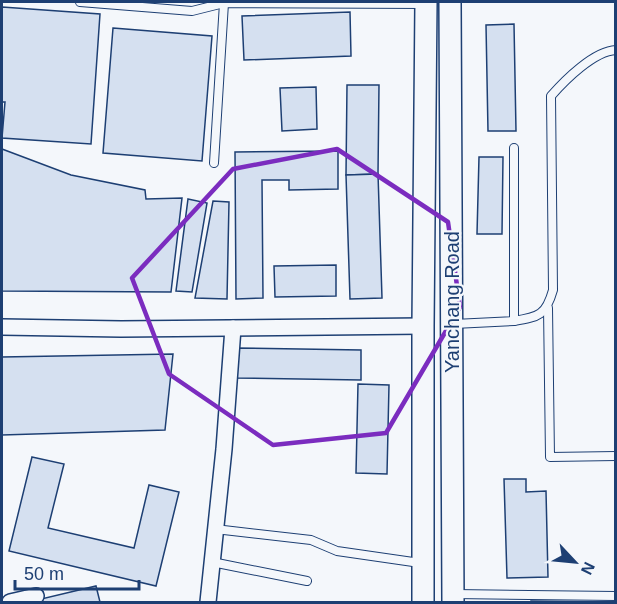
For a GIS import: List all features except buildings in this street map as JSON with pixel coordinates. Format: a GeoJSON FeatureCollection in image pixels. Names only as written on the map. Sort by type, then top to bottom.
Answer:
{"type":"FeatureCollection","features":[{"type":"Feature","properties":{"kind":"main road","name":"Yanchang Road"},"geometry":{"type":"LineString","coordinates":[[450,2],[453,598]]}},
{"type":"Feature","properties":{"kind":"main road","name":"Yanchang Road"},"geometry":{"type":"LineString","coordinates":[[423,603],[426,3]]}},
{"type":"Feature","properties":{"kind":"street","name":"Yanchang Road"},"geometry":{"type":"LineString","coordinates":[[2,327],[121,329],[423,326]]}},
{"type":"Feature","properties":{"kind":"street"},"geometry":{"type":"LineString","coordinates":[[208,603],[224,448],[232,328]]}},
{"type":"Feature","properties":{"kind":"street"},"geometry":{"type":"LineString","coordinates":[[10,603],[36,596]]}},
{"type":"Feature","properties":{"kind":"lane"},"geometry":{"type":"LineString","coordinates":[[80,2],[192,11],[224,3],[426,3]]}},
{"type":"Feature","properties":{"kind":"lane"},"geometry":{"type":"LineString","coordinates":[[214,163],[224,3]]}},
{"type":"Feature","properties":{"kind":"lane"},"geometry":{"type":"LineString","coordinates":[[615,50],[607,50],[569,76],[551,96],[553,290],[548,308],[550,457],[615,456]]}},
{"type":"Feature","properties":{"kind":"lane"},"geometry":{"type":"LineString","coordinates":[[514,148],[514,321]]}},
{"type":"Feature","properties":{"kind":"lane"},"geometry":{"type":"LineString","coordinates":[[453,324],[534,318],[548,308]]}},
{"type":"Feature","properties":{"kind":"lane"},"geometry":{"type":"LineString","coordinates":[[215,529],[311,540],[337,551],[423,563]]}},
{"type":"Feature","properties":{"kind":"lane"},"geometry":{"type":"LineString","coordinates":[[212,562],[307,580]]}},
{"type":"Feature","properties":{"kind":"lane"},"geometry":{"type":"LineString","coordinates":[[453,598],[615,596]]}},
{"type":"Feature","properties":{"kind":"highlighted area"},"geometry":{"type":"Polygon","coordinates":[[[337,149],[448,222],[460,307],[386,433],[273,445],[169,374],[132,278],[233,169],[337,149]]]}}]}
